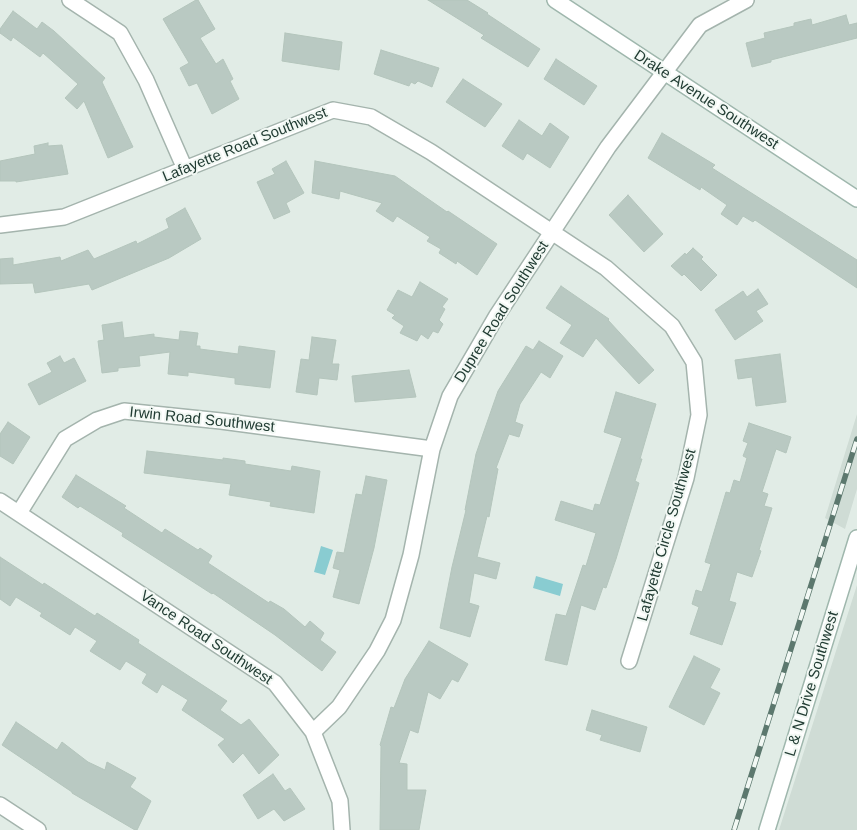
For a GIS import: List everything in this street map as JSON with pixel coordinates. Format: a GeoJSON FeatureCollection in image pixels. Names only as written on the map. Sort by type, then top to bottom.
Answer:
{"type":"FeatureCollection","features":[{"type":"Feature","properties":{"kind":"street"},"geometry":{"type":"LineString","coordinates":[[70,0],[120,33],[146,80],[185,169]]}},
{"type":"Feature","properties":{"kind":"street","name":"Drake Avenue Southwest"},"geometry":{"type":"LineString","coordinates":[[555,0],[857,199]]}},
{"type":"Feature","properties":{"kind":"street","name":"Dupree Road Southwest"},"geometry":{"type":"LineString","coordinates":[[313,732],[339,707],[377,651],[393,620],[411,555],[432,449],[450,396],[496,316],[608,147],[700,25],[743,1]]}},
{"type":"Feature","properties":{"kind":"street","name":"Lafayette Road Southwest"},"geometry":{"type":"LineString","coordinates":[[0,225],[64,216],[333,110],[371,117],[431,152],[606,268],[648,305]]}},
{"type":"Feature","properties":{"kind":"street","name":"Lafayette Circle Southwest"},"geometry":{"type":"LineString","coordinates":[[629,661],[686,478],[699,415],[694,362],[672,326],[648,305]]}},
{"type":"Feature","properties":{"kind":"street","name":"Irwin Road Southwest"},"geometry":{"type":"LineString","coordinates":[[19,513],[65,439],[98,420],[124,411],[221,420],[432,449]]}},
{"type":"Feature","properties":{"kind":"street","name":"Vance Road Southwest"},"geometry":{"type":"LineString","coordinates":[[0,501],[275,683],[313,732],[340,801],[342,830]]}},
{"type":"Feature","properties":{"kind":"street","name":"L & N Drive Southwest"},"geometry":{"type":"LineString","coordinates":[[767,830],[857,538]]}},
{"type":"Feature","properties":{"kind":"street"},"geometry":{"type":"LineString","coordinates":[[0,805],[38,830]]}},
{"type":"Feature","properties":{"kind":"shaded area"},"geometry":{"type":"Polygon","coordinates":[[[857,414],[857,489],[845,529],[825,518],[857,414]]]}},
{"type":"Feature","properties":{"kind":"shaded area"},"geometry":{"type":"Polygon","coordinates":[[[857,585],[857,830],[779,830],[857,585]]]}},
{"type":"Feature","properties":{"kind":"water"},"geometry":{"type":"Polygon","coordinates":[[[321,546],[333,550],[325,575],[314,572],[321,546]]]}},
{"type":"Feature","properties":{"kind":"water"},"geometry":{"type":"Polygon","coordinates":[[[536,576],[563,584],[560,596],[533,588],[536,576]]]}},
{"type":"Feature","properties":{"kind":"building"},"geometry":{"type":"Polygon","coordinates":[[[198,0],[215,29],[200,38],[216,64],[223,59],[233,79],[230,81],[239,99],[212,114],[197,83],[189,86],[180,68],[189,63],[163,19],[198,0]]]}},
{"type":"Feature","properties":{"kind":"building"},"geometry":{"type":"Polygon","coordinates":[[[428,0],[467,0],[540,49],[528,67],[481,38],[484,35],[428,0]]]}},
{"type":"Feature","properties":{"kind":"building"},"geometry":{"type":"Polygon","coordinates":[[[13,11],[37,29],[42,22],[105,78],[102,82],[133,147],[108,158],[84,101],[77,109],[65,98],[78,84],[43,53],[40,57],[13,37],[11,41],[0,33],[0,29],[13,11]]]}},
{"type":"Feature","properties":{"kind":"building"},"geometry":{"type":"Polygon","coordinates":[[[846,15],[849,25],[857,23],[857,38],[771,60],[771,62],[752,67],[746,43],[765,38],[764,33],[794,26],[794,23],[811,19],[812,25],[846,15]]]}},
{"type":"Feature","properties":{"kind":"building"},"geometry":{"type":"Polygon","coordinates":[[[285,33],[342,42],[339,70],[282,61],[285,33]]]}},
{"type":"Feature","properties":{"kind":"building"},"geometry":{"type":"Polygon","coordinates":[[[381,50],[439,68],[432,87],[418,81],[415,84],[411,82],[409,86],[374,74],[381,50]]]}},
{"type":"Feature","properties":{"kind":"building"},"geometry":{"type":"Polygon","coordinates":[[[556,59],[597,86],[584,105],[544,79],[556,59]]]}},
{"type":"Feature","properties":{"kind":"building"},"geometry":{"type":"Polygon","coordinates":[[[463,79],[502,104],[485,127],[446,102],[463,79]]]}},
{"type":"Feature","properties":{"kind":"building"},"geometry":{"type":"Polygon","coordinates":[[[519,120],[542,136],[550,123],[569,137],[550,168],[527,153],[523,160],[502,146],[519,120]]]}},
{"type":"Feature","properties":{"kind":"building"},"geometry":{"type":"Polygon","coordinates":[[[662,133],[715,165],[712,168],[857,260],[857,288],[755,220],[753,222],[743,216],[737,225],[721,214],[727,205],[701,187],[700,190],[648,158],[662,133]]]}},
{"type":"Feature","properties":{"kind":"building"},"geometry":{"type":"Polygon","coordinates":[[[48,143],[48,146],[62,145],[68,174],[16,182],[0,181],[0,161],[35,154],[34,146],[48,143]]]}},
{"type":"Feature","properties":{"kind":"building"},"geometry":{"type":"Polygon","coordinates":[[[286,161],[304,193],[286,203],[290,212],[274,219],[257,182],[275,174],[272,169],[286,161]]]}},
{"type":"Feature","properties":{"kind":"building"},"geometry":{"type":"Polygon","coordinates":[[[315,161],[395,176],[497,244],[477,275],[457,261],[456,264],[439,253],[441,249],[427,241],[430,237],[397,216],[393,222],[376,211],[382,203],[340,191],[339,199],[312,193],[315,161]]]}},
{"type":"Feature","properties":{"kind":"building"},"geometry":{"type":"Polygon","coordinates":[[[628,195],[663,234],[644,252],[609,215],[628,195]]]}},
{"type":"Feature","properties":{"kind":"building"},"geometry":{"type":"Polygon","coordinates":[[[185,208],[201,239],[169,258],[92,290],[89,284],[35,293],[33,283],[0,284],[0,259],[13,258],[13,265],[60,257],[61,261],[88,250],[94,259],[136,241],[137,244],[169,228],[166,219],[185,208]]]}},
{"type":"Feature","properties":{"kind":"building"},"geometry":{"type":"Polygon","coordinates":[[[693,248],[717,275],[701,291],[684,274],[682,276],[671,266],[693,248]]]}},
{"type":"Feature","properties":{"kind":"building"},"geometry":{"type":"Polygon","coordinates":[[[420,282],[448,299],[442,307],[445,309],[439,320],[443,324],[438,333],[433,331],[428,339],[421,334],[417,341],[400,333],[404,326],[392,318],[395,315],[387,310],[398,290],[412,297],[420,282]]]}},
{"type":"Feature","properties":{"kind":"building"},"geometry":{"type":"Polygon","coordinates":[[[561,286],[609,319],[654,370],[639,384],[596,338],[583,357],[560,343],[572,325],[546,308],[561,286]]]}},
{"type":"Feature","properties":{"kind":"building"},"geometry":{"type":"Polygon","coordinates":[[[758,289],[768,304],[756,311],[763,321],[735,340],[715,310],[743,291],[747,297],[758,289]]]}},
{"type":"Feature","properties":{"kind":"building"},"geometry":{"type":"Polygon","coordinates":[[[122,322],[124,338],[154,334],[154,337],[179,340],[180,331],[198,333],[196,346],[200,346],[200,349],[238,354],[239,346],[275,351],[270,388],[235,384],[235,378],[188,372],[188,376],[168,374],[170,352],[139,356],[140,366],[118,368],[118,371],[102,373],[98,341],[104,340],[102,325],[122,322]]]}},
{"type":"Feature","properties":{"kind":"building"},"geometry":{"type":"Polygon","coordinates":[[[312,337],[336,340],[332,364],[339,364],[337,380],[319,378],[317,395],[296,392],[301,359],[309,360],[312,337]]]}},
{"type":"Feature","properties":{"kind":"building"},"geometry":{"type":"Polygon","coordinates":[[[539,341],[563,356],[550,378],[541,372],[520,404],[515,422],[523,425],[519,437],[509,434],[496,468],[498,469],[489,517],[487,516],[477,557],[500,563],[496,579],[474,573],[469,603],[479,606],[470,637],[440,628],[466,510],[476,454],[498,391],[526,346],[533,350],[539,341]]]}},
{"type":"Feature","properties":{"kind":"building"},"geometry":{"type":"Polygon","coordinates":[[[780,354],[786,402],[756,406],[752,377],[738,379],[735,360],[780,354]]]}},
{"type":"Feature","properties":{"kind":"building"},"geometry":{"type":"Polygon","coordinates":[[[60,356],[64,363],[74,358],[86,381],[39,405],[28,384],[52,372],[47,363],[60,356]]]}},
{"type":"Feature","properties":{"kind":"building"},"geometry":{"type":"Polygon","coordinates":[[[409,370],[416,397],[355,402],[352,376],[409,370]]]}},
{"type":"Feature","properties":{"kind":"building"},"geometry":{"type":"Polygon","coordinates":[[[616,392],[656,404],[635,481],[639,483],[616,559],[606,588],[603,587],[595,610],[581,605],[567,665],[545,660],[556,614],[566,616],[583,565],[586,566],[596,533],[555,520],[561,501],[593,511],[595,504],[600,505],[622,438],[604,432],[616,392]]]}},
{"type":"Feature","properties":{"kind":"building"},"geometry":{"type":"Polygon","coordinates":[[[8,422],[30,437],[13,464],[0,456],[0,434],[8,422]]]}},
{"type":"Feature","properties":{"kind":"building"},"geometry":{"type":"Polygon","coordinates":[[[749,423],[791,437],[786,453],[776,449],[762,492],[768,494],[764,506],[772,508],[759,550],[761,551],[752,577],[737,572],[729,601],[736,603],[722,645],[690,634],[699,607],[692,604],[696,590],[702,592],[711,564],[705,562],[726,492],[730,493],[734,480],[740,482],[747,458],[743,456],[748,443],[743,441],[749,423]]]}},
{"type":"Feature","properties":{"kind":"building"},"geometry":{"type":"Polygon","coordinates":[[[147,451],[245,461],[245,464],[291,471],[292,466],[320,471],[314,513],[270,506],[271,502],[229,495],[231,484],[144,473],[147,451]]]}},
{"type":"Feature","properties":{"kind":"building"},"geometry":{"type":"Polygon","coordinates":[[[76,475],[126,506],[124,508],[162,533],[165,529],[198,550],[200,548],[212,556],[208,563],[269,603],[270,601],[284,609],[305,627],[310,621],[324,633],[320,640],[336,652],[322,671],[275,635],[213,593],[122,536],[123,533],[62,497],[76,475]]]}},
{"type":"Feature","properties":{"kind":"building"},"geometry":{"type":"Polygon","coordinates":[[[366,476],[387,480],[374,548],[359,604],[333,597],[340,570],[333,568],[337,552],[344,553],[356,494],[362,495],[366,476]]]}},
{"type":"Feature","properties":{"kind":"building"},"geometry":{"type":"Polygon","coordinates":[[[0,557],[95,616],[97,613],[139,640],[138,643],[227,701],[220,710],[241,725],[249,719],[279,755],[259,774],[243,753],[233,763],[218,745],[225,739],[182,710],[188,700],[162,684],[157,693],[142,683],[147,674],[126,661],[120,670],[90,651],[97,641],[75,627],[70,635],[40,616],[42,613],[16,597],[10,606],[0,599],[0,557]]]}},
{"type":"Feature","properties":{"kind":"building"},"geometry":{"type":"Polygon","coordinates":[[[429,641],[468,664],[458,682],[452,679],[440,699],[428,692],[418,733],[410,730],[399,763],[407,764],[407,790],[426,790],[419,830],[380,830],[380,745],[391,707],[394,708],[405,679],[429,641]]]}},
{"type":"Feature","properties":{"kind":"building"},"geometry":{"type":"Polygon","coordinates":[[[694,656],[720,669],[710,688],[720,693],[704,725],[669,707],[694,656]]]}},
{"type":"Feature","properties":{"kind":"building"},"geometry":{"type":"Polygon","coordinates":[[[592,710],[647,727],[640,752],[600,740],[602,735],[586,730],[592,710]]]}},
{"type":"Feature","properties":{"kind":"building"},"geometry":{"type":"Polygon","coordinates":[[[16,722],[57,750],[62,742],[88,762],[105,770],[107,762],[136,778],[130,787],[151,801],[137,830],[72,793],[2,745],[16,722]]]}},
{"type":"Feature","properties":{"kind":"building"},"geometry":{"type":"Polygon","coordinates":[[[273,774],[285,791],[290,788],[305,809],[284,821],[274,809],[258,819],[243,795],[273,774]]]}},
{"type":"Feature","properties":{"kind":"railway"},"geometry":{"type":"LineString","coordinates":[[734,830],[857,439]]}}]}
